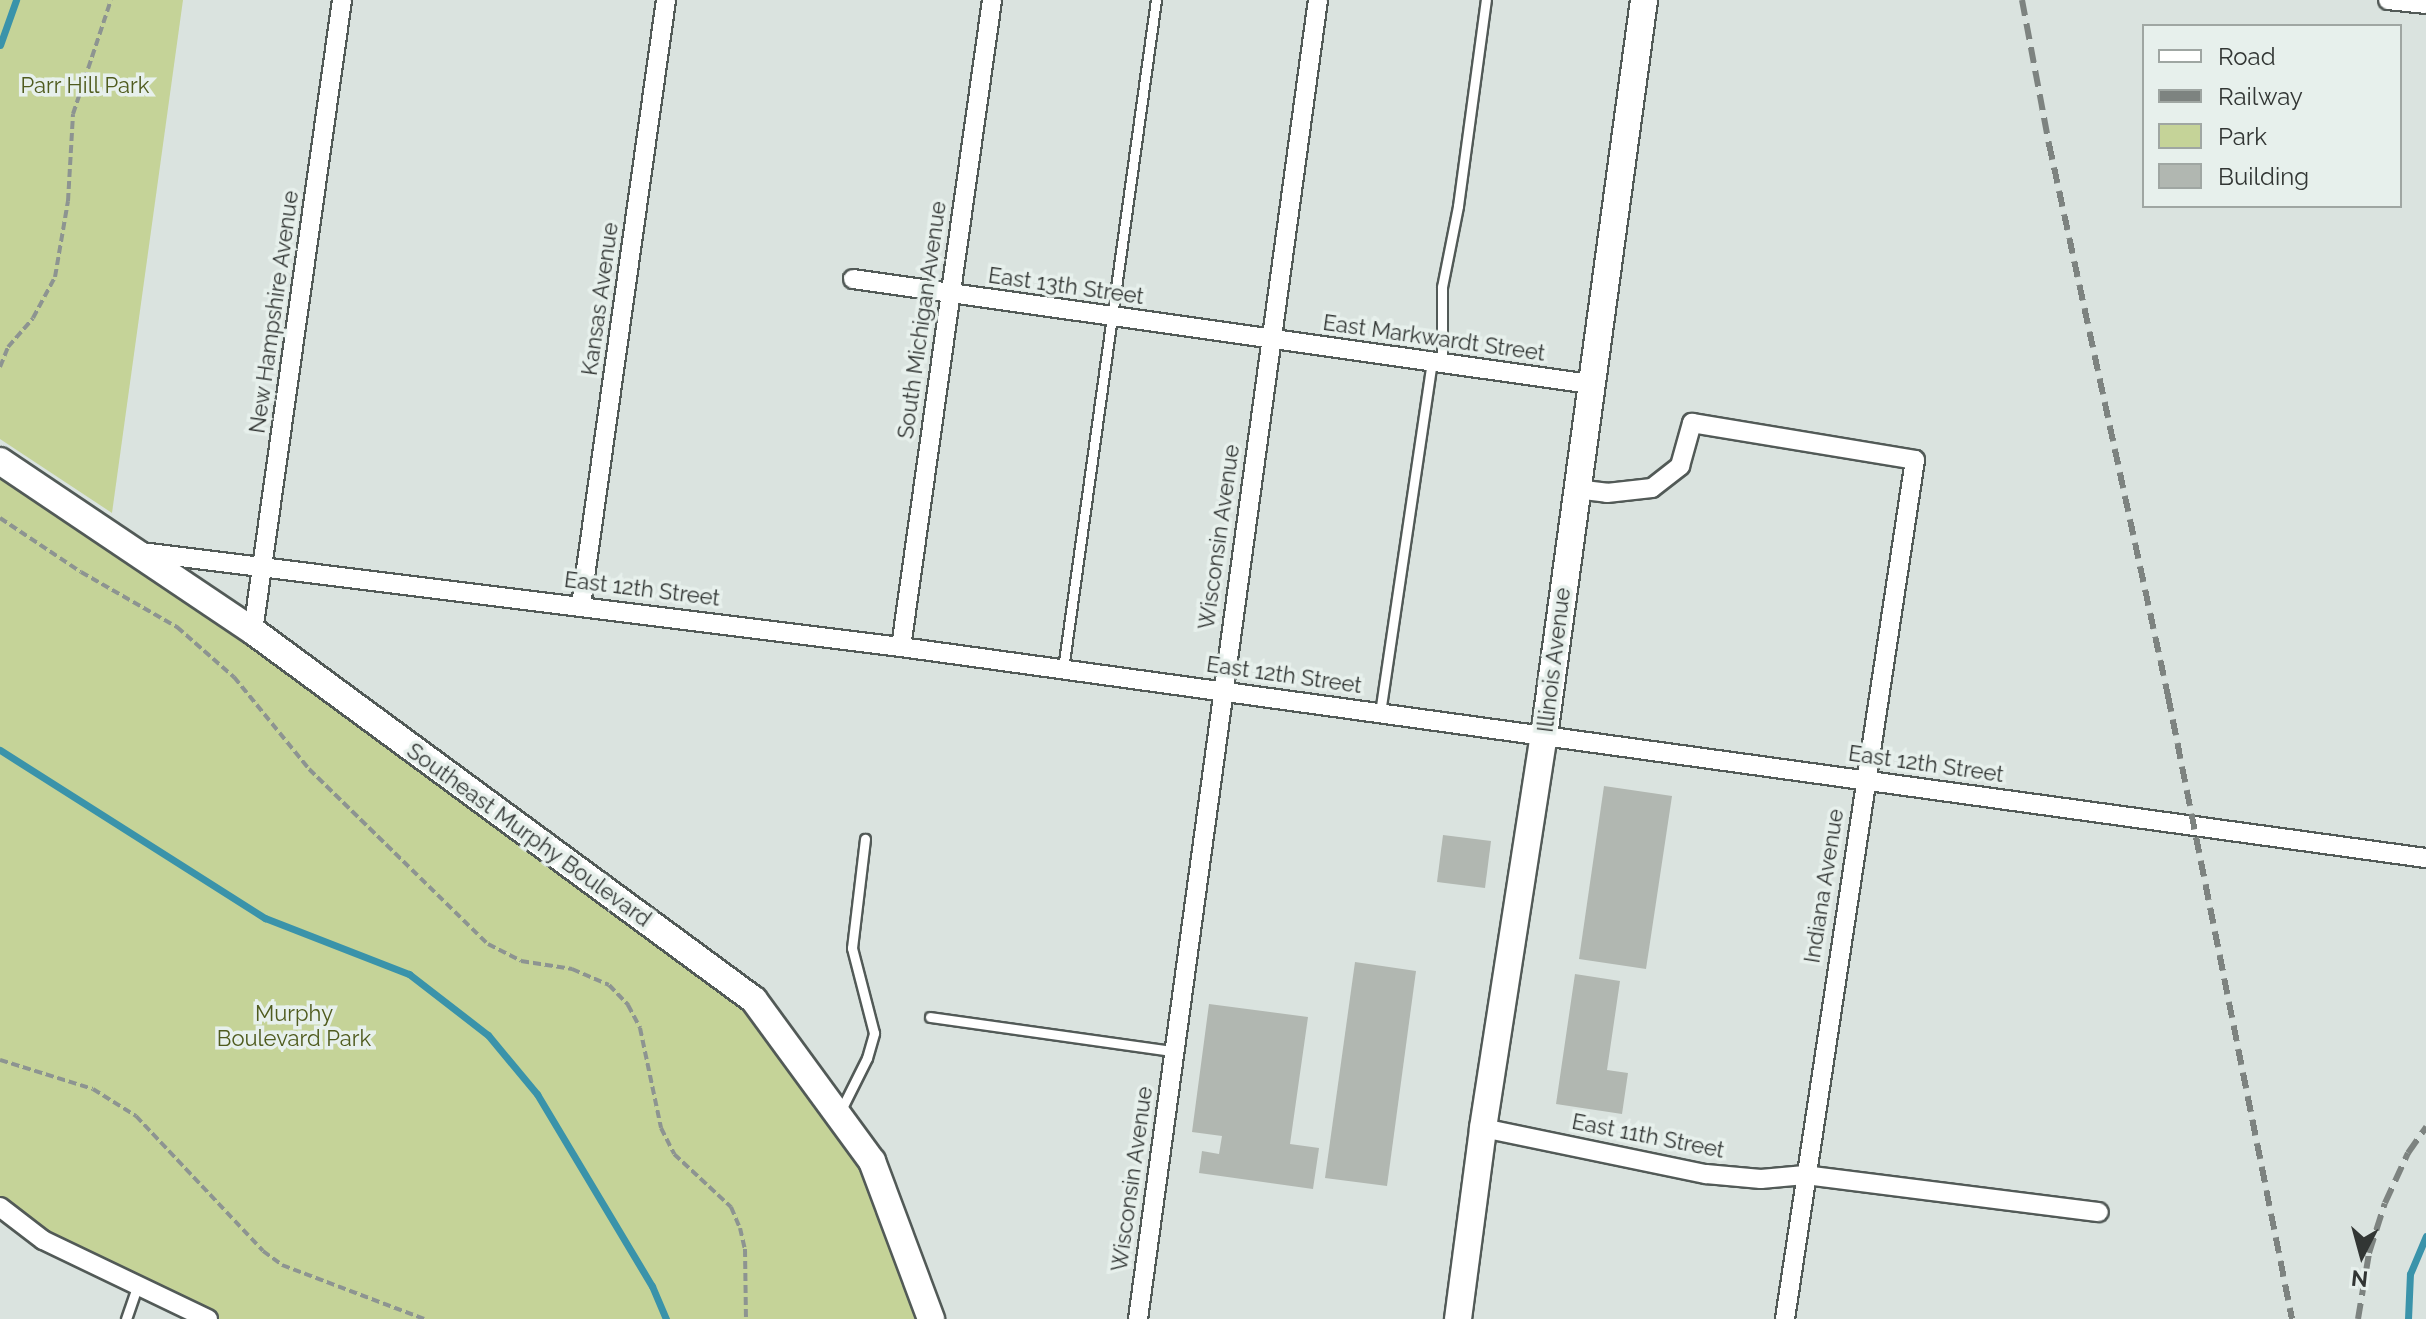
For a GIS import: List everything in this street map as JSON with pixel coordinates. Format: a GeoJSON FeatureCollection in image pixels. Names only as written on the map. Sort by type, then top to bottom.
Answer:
{"type":"FeatureCollection","features":[{"type":"Feature","properties":{"kind":"street","name":"New Hampshire Avenue"},"geometry":{"type":"LineString","coordinates":[[253,631],[342,0]]}},
{"type":"Feature","properties":{"kind":"street","name":"Kansas Avenue"},"geometry":{"type":"LineString","coordinates":[[581,605],[666,0]]}},
{"type":"Feature","properties":{"kind":"street","name":"South Michigan Avenue"},"geometry":{"type":"LineString","coordinates":[[901,647],[992,0]]}},
{"type":"Feature","properties":{"kind":"street","name":"Wisconsin Avenue"},"geometry":{"type":"LineString","coordinates":[[1138,1319],[1221,690],[1318,0]]}},
{"type":"Feature","properties":{"kind":"street","name":"Illinois Avenue"},"geometry":{"type":"LineString","coordinates":[[1458,1319],[1483,1128],[1544,736],[1644,0]]}},
{"type":"Feature","properties":{"kind":"street"},"geometry":{"type":"LineString","coordinates":[[2388,0],[2426,4]]}},
{"type":"Feature","properties":{"kind":"street","name":"East 13th Street"},"geometry":{"type":"LineString","coordinates":[[853,279],[1271,341]]}},
{"type":"Feature","properties":{"kind":"street","name":"East Markwardt Street"},"geometry":{"type":"LineString","coordinates":[[1271,341],[1590,384]]}},
{"type":"Feature","properties":{"kind":"street","name":"Indiana Avenue"},"geometry":{"type":"LineString","coordinates":[[1576,489],[1607,493],[1652,488],[1680,466],[1692,423],[1915,460],[1864,779],[1785,1319]]}},
{"type":"Feature","properties":{"kind":"street","name":"Southeast Murphy Boulevard"},"geometry":{"type":"LineString","coordinates":[[0,461],[253,631],[754,1000],[872,1161],[931,1319]]}},
{"type":"Feature","properties":{"kind":"street","name":"East 12th Street"},"geometry":{"type":"LineString","coordinates":[[134,551],[901,647],[2426,858]]}},
{"type":"Feature","properties":{"kind":"street","name":"East 11th Street"},"geometry":{"type":"LineString","coordinates":[[1483,1128],[1706,1174],[1761,1179],[1805,1175],[2099,1212]]}},
{"type":"Feature","properties":{"kind":"street"},"geometry":{"type":"LineString","coordinates":[[0,1207],[43,1240],[208,1319]]}},
{"type":"Feature","properties":{"kind":"lane"},"geometry":{"type":"LineString","coordinates":[[1063,669],[1156,0]]}},
{"type":"Feature","properties":{"kind":"lane"},"geometry":{"type":"LineString","coordinates":[[1380,713],[1437,363],[1442,287],[1458,206],[1486,0]]}},
{"type":"Feature","properties":{"kind":"lane"},"geometry":{"type":"LineString","coordinates":[[838,1115],[867,1058],[874,1033],[852,948],[865,839]]}},
{"type":"Feature","properties":{"kind":"lane"},"geometry":{"type":"LineString","coordinates":[[930,1017],[1173,1051]]}},
{"type":"Feature","properties":{"kind":"lane"},"geometry":{"type":"LineString","coordinates":[[126,1319],[138,1285]]}},
{"type":"Feature","properties":{"kind":"path"},"geometry":{"type":"LineString","coordinates":[[0,367],[8,347],[33,318],[55,277],[68,201],[73,114],[111,0]]}},
{"type":"Feature","properties":{"kind":"path"},"geometry":{"type":"LineString","coordinates":[[0,518],[81,572],[177,627],[234,677],[309,769],[488,944],[521,961],[572,969],[609,985],[628,1005],[640,1028],[661,1128],[674,1154],[731,1207],[740,1228],[745,1249],[746,1319]]}},
{"type":"Feature","properties":{"kind":"path"},"geometry":{"type":"LineString","coordinates":[[0,1060],[93,1089],[136,1116],[263,1251],[282,1265],[424,1319]]}},
{"type":"Feature","properties":{"kind":"green space","name":"Parr Hill Park"},"geometry":{"type":"Polygon","coordinates":[[[0,0],[183,0],[112,513],[0,439],[0,0]]]}},
{"type":"Feature","properties":{"kind":"green space","name":"Murphy Boulevard Park"},"geometry":{"type":"Polygon","coordinates":[[[0,461],[754,1000],[872,1161],[931,1319],[208,1319],[0,1207],[0,461]]]}},
{"type":"Feature","properties":{"kind":"building"},"geometry":{"type":"Polygon","coordinates":[[[1604,786],[1672,796],[1646,969],[1579,959],[1604,786]]]}},
{"type":"Feature","properties":{"kind":"building"},"geometry":{"type":"Polygon","coordinates":[[[1443,835],[1491,841],[1485,888],[1437,882],[1443,835]]]}},
{"type":"Feature","properties":{"kind":"building"},"geometry":{"type":"Polygon","coordinates":[[[1355,962],[1416,971],[1387,1186],[1325,1178],[1355,962]]]}},
{"type":"Feature","properties":{"kind":"building"},"geometry":{"type":"Polygon","coordinates":[[[1575,974],[1620,981],[1607,1070],[1628,1073],[1622,1114],[1556,1104],[1575,974]]]}},
{"type":"Feature","properties":{"kind":"building"},"geometry":{"type":"Polygon","coordinates":[[[1209,1004],[1308,1017],[1290,1144],[1319,1148],[1313,1189],[1199,1173],[1202,1151],[1219,1154],[1222,1136],[1192,1132],[1209,1004]]]}},
{"type":"Feature","properties":{"kind":"waterway"},"geometry":{"type":"LineString","coordinates":[[0,45],[16,0]]}},
{"type":"Feature","properties":{"kind":"waterway"},"geometry":{"type":"LineString","coordinates":[[0,750],[265,918],[409,974],[488,1035],[537,1094],[652,1286],[666,1319]]}},
{"type":"Feature","properties":{"kind":"waterway"},"geometry":{"type":"LineString","coordinates":[[2408,1319],[2410,1274],[2426,1236]]}},
{"type":"Feature","properties":{"kind":"railway"},"geometry":{"type":"LineString","coordinates":[[2022,0],[2049,144],[2168,696],[2292,1319]]}},
{"type":"Feature","properties":{"kind":"railway"},"geometry":{"type":"LineString","coordinates":[[2358,1319],[2369,1253],[2385,1203],[2408,1153],[2426,1127]]}}]}
